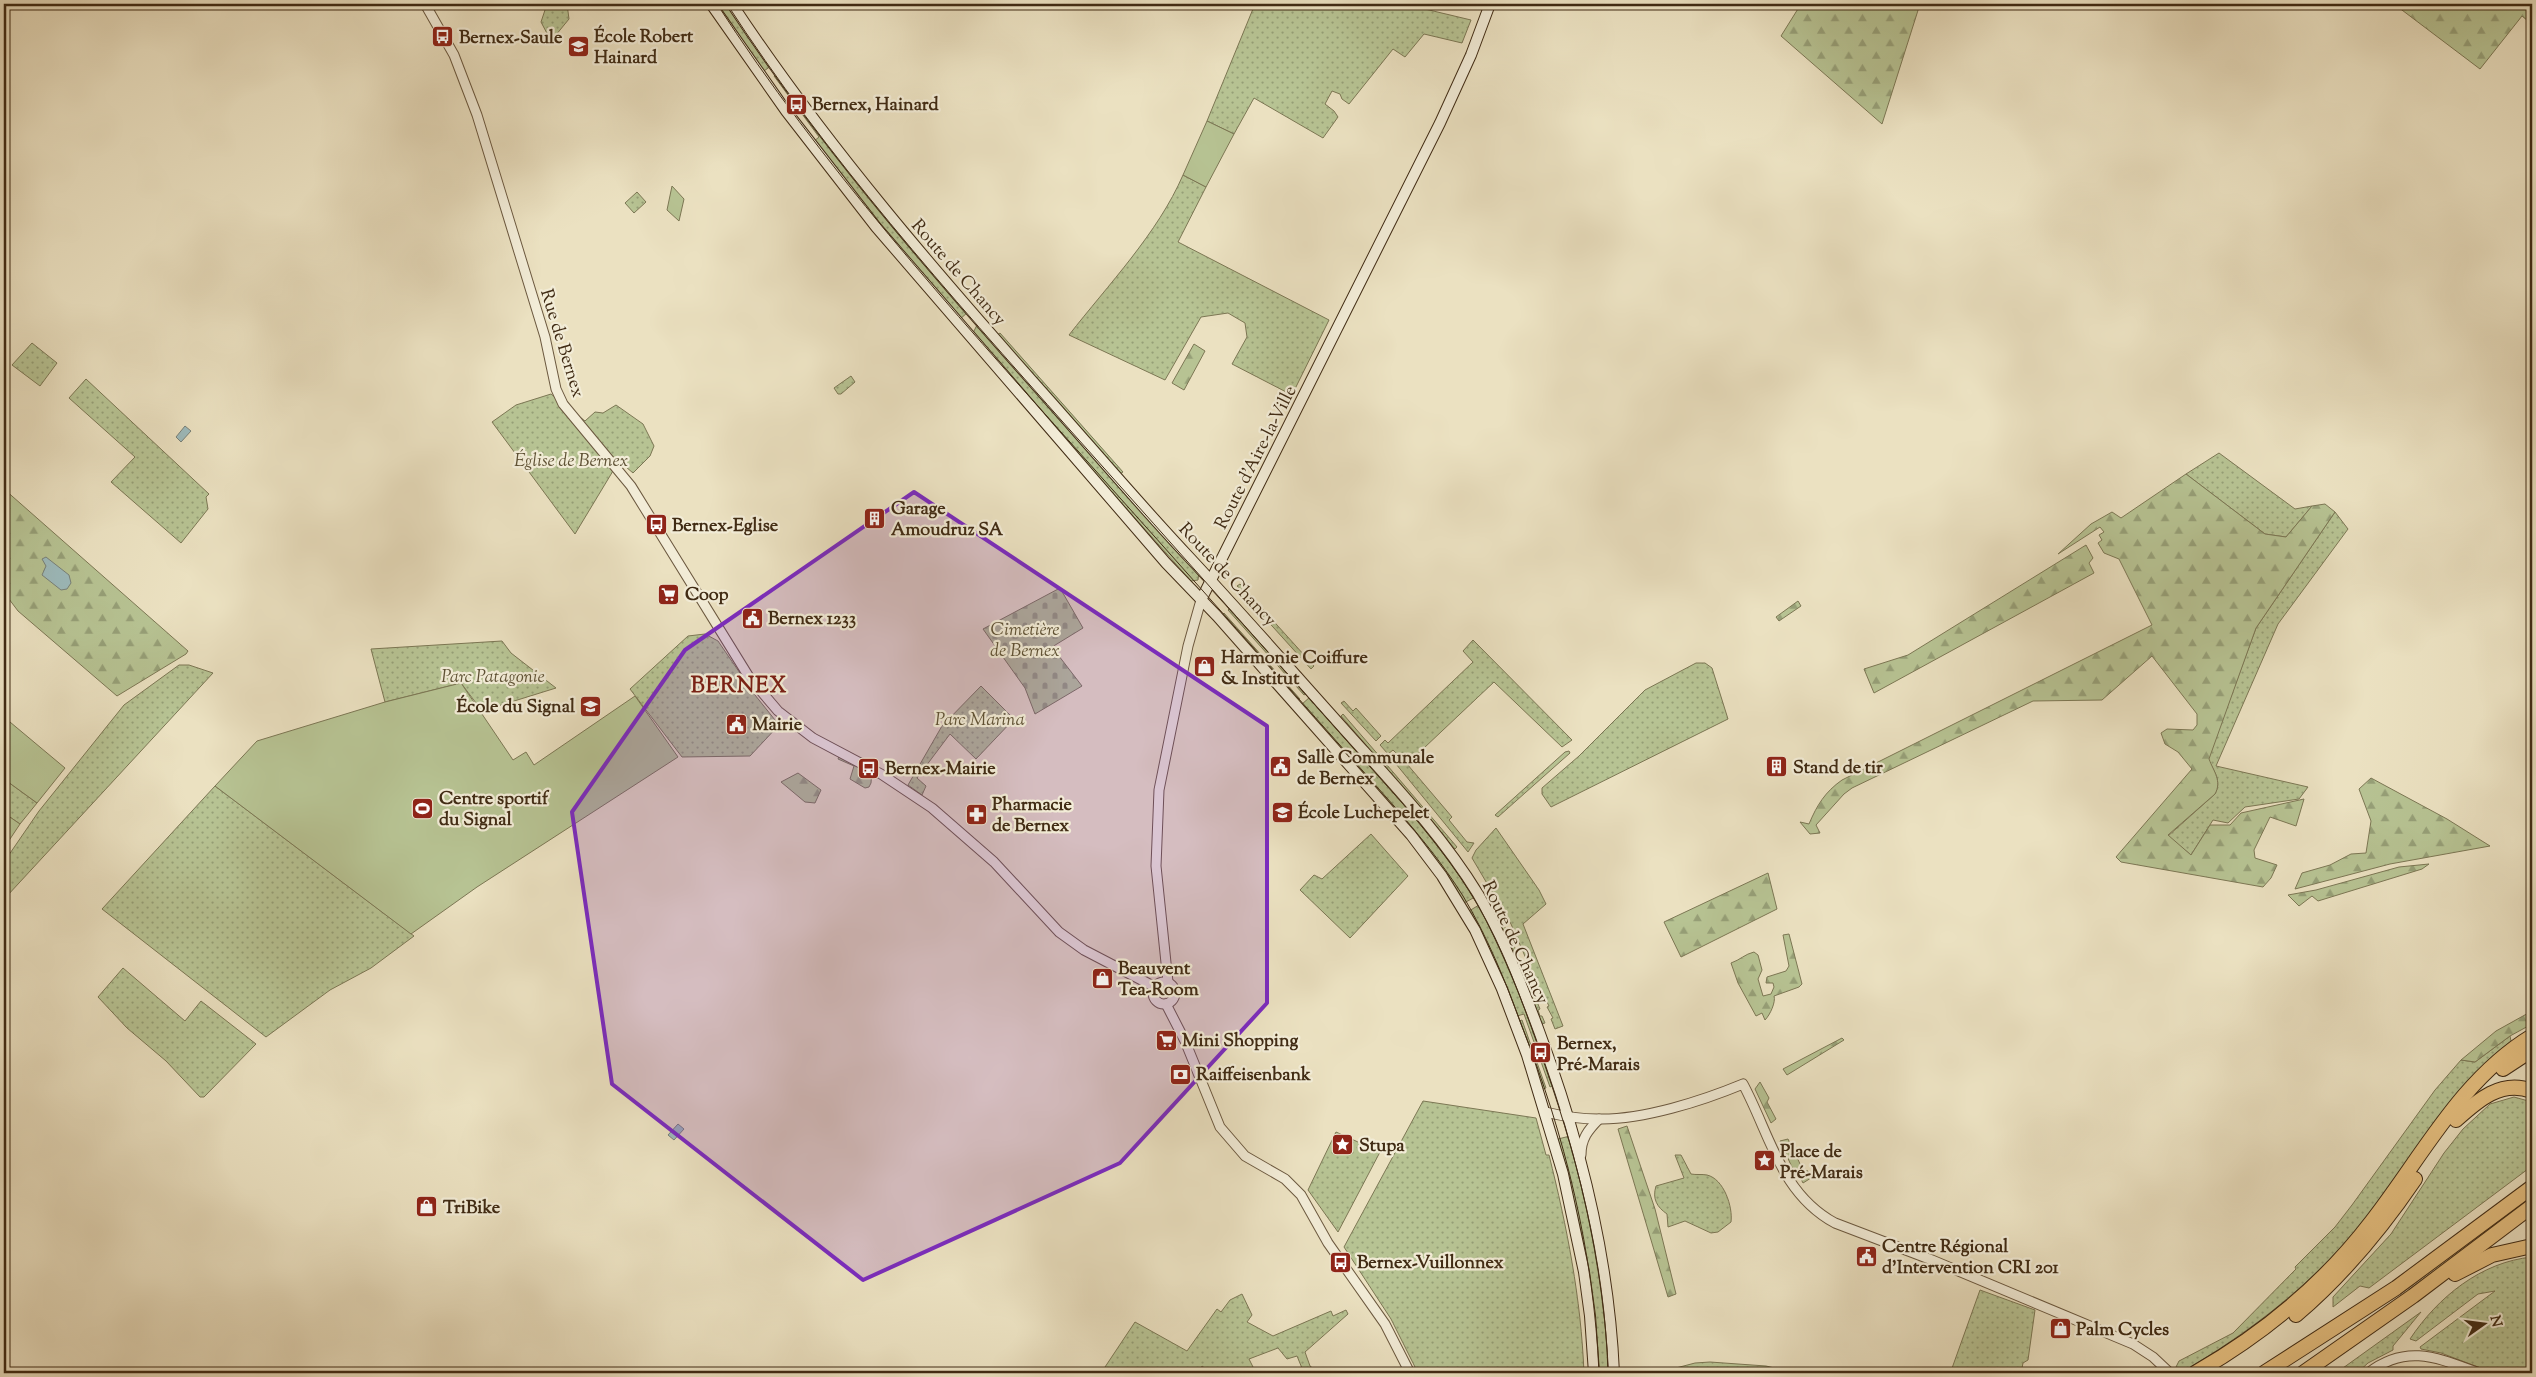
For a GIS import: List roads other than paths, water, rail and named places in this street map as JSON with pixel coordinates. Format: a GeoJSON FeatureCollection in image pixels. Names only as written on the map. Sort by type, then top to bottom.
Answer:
{"type":"FeatureCollection","features":[{"type":"Feature","properties":{"kind":"highway"},"geometry":{"type":"LineString","coordinates":[[2195,1373],[2258,1333],[2294,1305],[2328,1272],[2371,1223],[2450,1113],[2476,1082],[2532,1036]]}},
{"type":"Feature","properties":{"kind":"highway"},"geometry":{"type":"LineString","coordinates":[[2505,1057],[2532,1042]]}},
{"type":"Feature","properties":{"kind":"highway"},"geometry":{"type":"LineString","coordinates":[[2212,1373],[2281,1327],[2336,1278],[2389,1215],[2474,1097],[2498,1074],[2532,1050]]}},
{"type":"Feature","properties":{"kind":"highway"},"geometry":{"type":"LineString","coordinates":[[2456,1120],[2480,1100],[2498,1090],[2515,1087],[2532,1091]]}},
{"type":"Feature","properties":{"kind":"highway"},"geometry":{"type":"LineString","coordinates":[[2506,1208],[2532,1179]]}},
{"type":"Feature","properties":{"kind":"highway"},"geometry":{"type":"LineString","coordinates":[[2264,1373],[2358,1314],[2506,1208],[2532,1187]]}},
{"type":"Feature","properties":{"kind":"highway"},"geometry":{"type":"LineString","coordinates":[[2303,1373],[2398,1307],[2532,1206]]}},
{"type":"Feature","properties":{"kind":"highway"},"geometry":{"type":"LineString","coordinates":[[2398,1307],[2482,1260],[2501,1252],[2532,1246]]}},
{"type":"Feature","properties":{"kind":"main road","name":"Route de Chancy"},"geometry":{"type":"LineString","coordinates":[[711,4],[786,111],[876,227],[1125,515],[1392,813],[1442,876],[1464,910],[1492,965],[1527,1055],[1567,1188],[1580,1246],[1590,1316],[1594,1373]]}},
{"type":"Feature","properties":{"kind":"main road","name":"Route de Chancy"},"geometry":{"type":"LineString","coordinates":[[732,4],[809,114],[897,224],[1017,364],[1416,810],[1466,876],[1489,914],[1518,977],[1546,1050],[1568,1116],[1580,1160],[1603,1266],[1614,1373]]}},
{"type":"Feature","properties":{"kind":"main road","name":"Route d'Aire-la-Ville"},"geometry":{"type":"LineString","coordinates":[[1201,600],[1440,123],[1471,55],[1490,4]]}},
{"type":"Feature","properties":{"kind":"street","name":"Rue de Bernex"},"geometry":{"type":"LineString","coordinates":[[425,4],[454,55],[478,115],[544,335],[556,389],[563,404],[631,486],[756,687],[778,712],[799,729],[884,776],[943,817],[994,862],[1053,926],[1072,942],[1114,967],[1155,987]]}},
{"type":"Feature","properties":{"kind":"street","name":"Route d'Aire-la-Ville"},"geometry":{"type":"LineString","coordinates":[[1168,982],[1156,866],[1159,790],[1188,646],[1201,600]]}},
{"type":"Feature","properties":{"kind":"street"},"geometry":{"type":"LineString","coordinates":[[1168,982],[1175,988],[1175,995],[1172,1001],[1166,1004],[1160,1003],[1154,998],[1155,987],[1159,983],[1168,982]]}},
{"type":"Feature","properties":{"kind":"street"},"geometry":{"type":"LineString","coordinates":[[1166,1004],[1185,1041],[1220,1128],[1246,1156],[1285,1179],[1301,1196],[1328,1243],[1377,1312],[1410,1373]]}},
{"type":"Feature","properties":{"kind":"street"},"geometry":{"type":"LineString","coordinates":[[1545,1112],[1599,1120],[1648,1113],[1742,1084],[1785,1176],[1802,1197],[1824,1217],[1835,1223],[1850,1227],[1990,1283],[2133,1344],[2146,1352],[2167,1370]]}},
{"type":"Feature","properties":{"kind":"street"},"geometry":{"type":"LineString","coordinates":[[1580,1160],[1581,1145],[1586,1133],[1599,1120]]}},
{"type":"Feature","properties":{"kind":"street"},"geometry":{"type":"LineString","coordinates":[[2368,1373],[2393,1359],[2417,1355],[2447,1361],[2479,1373]]}},
{"type":"Feature","properties":{"kind":"water"},"geometry":{"type":"Polygon","coordinates":[[[185,426],[191,431],[181,442],[176,437],[185,426]]]}},
{"type":"Feature","properties":{"kind":"water"},"geometry":{"type":"Polygon","coordinates":[[[46,557],[69,575],[71,583],[67,589],[61,590],[42,575],[46,566],[42,559],[46,557]]]}},
{"type":"Feature","properties":{"kind":"water"},"geometry":{"type":"Polygon","coordinates":[[[678,1124],[684,1129],[674,1140],[668,1135],[678,1124]]]}},
{"type":"Feature","properties":{"kind":"tram line"},"geometry":{"type":"LineString","coordinates":[[717,4],[799,122],[888,234],[982,343],[1394,806],[1430,850],[1463,896],[1488,942],[1509,991],[1537,1066],[1564,1152],[1575,1195],[1591,1283],[1599,1373]]}},
{"type":"Feature","properties":{"kind":"tram line"},"geometry":{"type":"LineString","coordinates":[[727,4],[805,116],[934,276],[1403,804],[1442,852],[1469,891],[1495,938],[1511,974],[1565,1126],[1595,1248],[1606,1331],[1608,1373]]}},
{"type":"Feature","properties":{"kind":"place","name":"Bernex-Saule"},"geometry":{"type":"Point","coordinates":[443,37]}},
{"type":"Feature","properties":{"kind":"place","name":"École Robert Hainard"},"geometry":{"type":"Point","coordinates":[578,46]}},
{"type":"Feature","properties":{"kind":"place","name":"Bernex, Hainard"},"geometry":{"type":"Point","coordinates":[796,104]}},
{"type":"Feature","properties":{"kind":"place","name":"Garage Amoudruz SA"},"geometry":{"type":"Point","coordinates":[875,518]}},
{"type":"Feature","properties":{"kind":"place","name":"Bernex-Eglise"},"geometry":{"type":"Point","coordinates":[656,525]}},
{"type":"Feature","properties":{"kind":"place","name":"Coop"},"geometry":{"type":"Point","coordinates":[669,594]}},
{"type":"Feature","properties":{"kind":"place","name":"Bernex 1233"},"geometry":{"type":"Point","coordinates":[752,618]}},
{"type":"Feature","properties":{"kind":"place","name":"Harmonie Coiffure & Institut"},"geometry":{"type":"Point","coordinates":[1205,667]}},
{"type":"Feature","properties":{"kind":"place","name":"École du Signal"},"geometry":{"type":"Point","coordinates":[591,706]}},
{"type":"Feature","properties":{"kind":"place","name":"Mairie"},"geometry":{"type":"Point","coordinates":[736,724]}},
{"type":"Feature","properties":{"kind":"place","name":"Salle Communale de Bernex"},"geometry":{"type":"Point","coordinates":[1281,767]}},
{"type":"Feature","properties":{"kind":"place","name":"Stand de tir"},"geometry":{"type":"Point","coordinates":[1777,767]}},
{"type":"Feature","properties":{"kind":"place","name":"Bernex-Mairie"},"geometry":{"type":"Point","coordinates":[869,768]}},
{"type":"Feature","properties":{"kind":"place","name":"Centre sportif du Signal"},"geometry":{"type":"Point","coordinates":[423,808]}},
{"type":"Feature","properties":{"kind":"place","name":"École Luchepelet"},"geometry":{"type":"Point","coordinates":[1282,812]}},
{"type":"Feature","properties":{"kind":"place","name":"Pharmacie de Bernex"},"geometry":{"type":"Point","coordinates":[976,814]}},
{"type":"Feature","properties":{"kind":"place","name":"Beauvent Tea-Room"},"geometry":{"type":"Point","coordinates":[1102,978]}},
{"type":"Feature","properties":{"kind":"place","name":"Mini Shopping"},"geometry":{"type":"Point","coordinates":[1166,1040]}},
{"type":"Feature","properties":{"kind":"place","name":"Bernex, Pré-Marais"},"geometry":{"type":"Point","coordinates":[1541,1053]}},
{"type":"Feature","properties":{"kind":"place","name":"Raiffeisenbank"},"geometry":{"type":"Point","coordinates":[1180,1074]}},
{"type":"Feature","properties":{"kind":"place","name":"Stupa"},"geometry":{"type":"Point","coordinates":[1343,1145]}},
{"type":"Feature","properties":{"kind":"place","name":"Place de Pré-Marais"},"geometry":{"type":"Point","coordinates":[1764,1161]}},
{"type":"Feature","properties":{"kind":"place","name":"TriBike"},"geometry":{"type":"Point","coordinates":[427,1207]}},
{"type":"Feature","properties":{"kind":"place","name":"Centre Régional d'Intervention CRI 201"},"geometry":{"type":"Point","coordinates":[1866,1256]}},
{"type":"Feature","properties":{"kind":"place","name":"Bernex-Vuillonnex"},"geometry":{"type":"Point","coordinates":[1341,1262]}},
{"type":"Feature","properties":{"kind":"place","name":"Palm Cycles"},"geometry":{"type":"Point","coordinates":[2060,1329]}},
{"type":"Feature","properties":{"kind":"district","name":"BERNEX"},"geometry":{"type":"Point","coordinates":[739,684]}},
{"type":"Feature","properties":{"kind":"park label","name":"Église de Bernex"},"geometry":{"type":"Point","coordinates":[571,460]}},
{"type":"Feature","properties":{"kind":"park label","name":"Cimetière de Bernex"},"geometry":{"type":"Point","coordinates":[1025,639]}},
{"type":"Feature","properties":{"kind":"park label","name":"Parc Patagonie"},"geometry":{"type":"Point","coordinates":[493,676]}},
{"type":"Feature","properties":{"kind":"park label","name":"Parc Marina"},"geometry":{"type":"Point","coordinates":[980,719]}}]}
